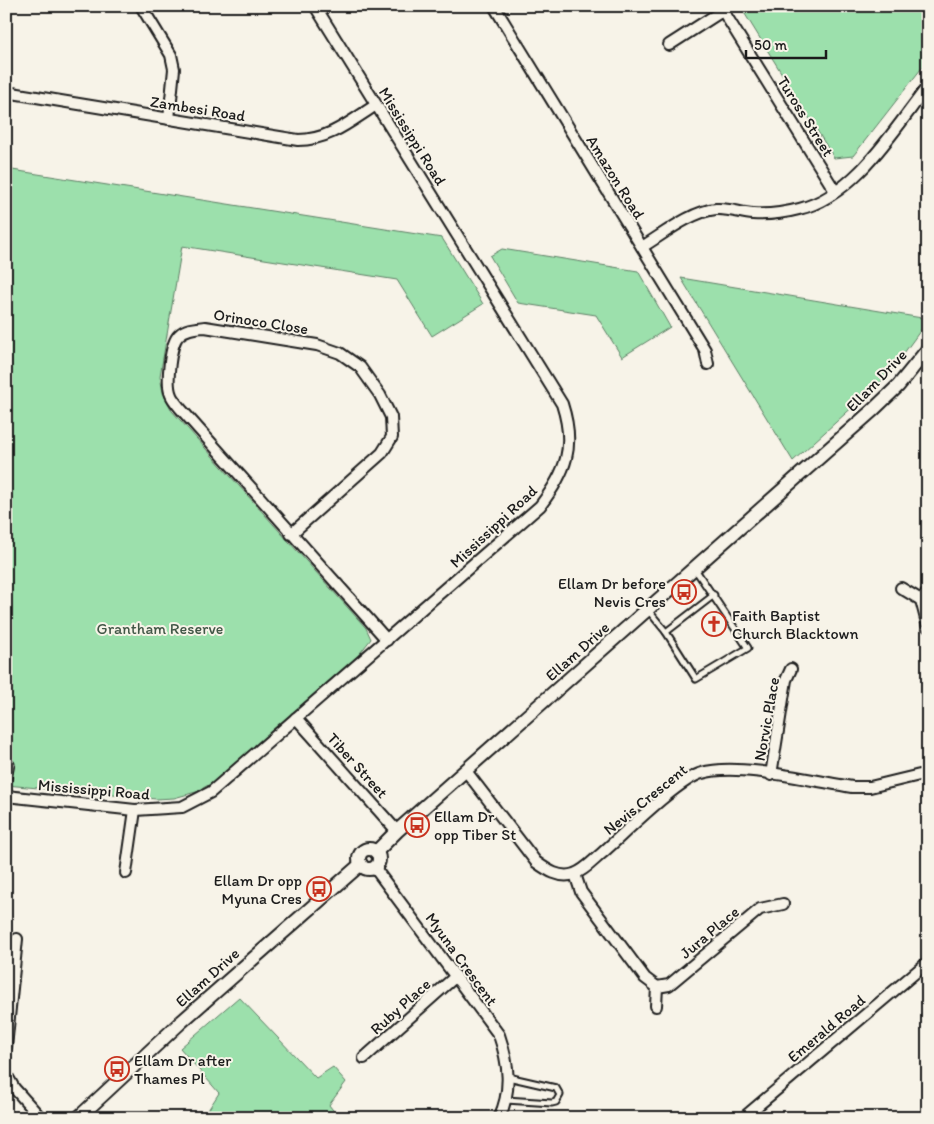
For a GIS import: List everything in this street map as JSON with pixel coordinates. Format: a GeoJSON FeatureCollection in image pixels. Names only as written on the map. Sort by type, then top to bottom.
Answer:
{"type":"FeatureCollection","features":[{"type":"Feature","properties":{"kind":"street"},"geometry":{"type":"LineString","coordinates":[[141,6],[171,55],[174,69],[169,118]]}},
{"type":"Feature","properties":{"kind":"street","name":"Mississippi Road"},"geometry":{"type":"LineString","coordinates":[[6,796],[135,810],[182,807],[211,792],[540,506],[555,486],[565,466],[569,441],[568,421],[562,404],[316,6]]}},
{"type":"Feature","properties":{"kind":"street","name":"Amazon Road"},"geometry":{"type":"LineString","coordinates":[[494,6],[705,350],[708,364]]}},
{"type":"Feature","properties":{"kind":"street"},"geometry":{"type":"LineString","coordinates":[[669,45],[721,8]]}},
{"type":"Feature","properties":{"kind":"street","name":"Tuross Street"},"geometry":{"type":"LineString","coordinates":[[721,8],[835,191]]}},
{"type":"Feature","properties":{"kind":"street"},"geometry":{"type":"LineString","coordinates":[[642,247],[699,213],[716,209],[754,214],[800,209],[835,191],[854,178],[869,162],[928,86]]}},
{"type":"Feature","properties":{"kind":"street","name":"Zambesi Road"},"geometry":{"type":"LineString","coordinates":[[6,92],[298,140],[314,140],[332,133],[376,105]]}},
{"type":"Feature","properties":{"kind":"street","name":"Orinoco Close"},"geometry":{"type":"LineString","coordinates":[[290,534],[382,453],[392,437],[391,417],[380,395],[360,367],[340,353],[317,345],[205,327],[190,328],[178,335],[172,348],[168,379],[170,394],[180,408],[290,534],[387,640]]}},
{"type":"Feature","properties":{"kind":"street","name":"Ellam Drive"},"geometry":{"type":"LineString","coordinates":[[376,852],[397,831],[886,398],[928,349]]}},
{"type":"Feature","properties":{"kind":"street"},"geometry":{"type":"LineString","coordinates":[[901,588],[924,596],[928,627]]}},
{"type":"Feature","properties":{"kind":"street","name":"Norvic Place"},"geometry":{"type":"LineString","coordinates":[[771,775],[786,680],[791,669]]}},
{"type":"Feature","properties":{"kind":"street","name":"Tiber Street"},"geometry":{"type":"LineString","coordinates":[[296,718],[397,831]]}},
{"type":"Feature","properties":{"kind":"street","name":"Nevis Crescent"},"geometry":{"type":"LineString","coordinates":[[575,874],[671,793],[700,773],[734,769],[852,787],[870,787],[928,773]]}},
{"type":"Feature","properties":{"kind":"street"},"geometry":{"type":"LineString","coordinates":[[466,771],[536,862],[548,871],[562,876],[575,874],[581,892],[645,978],[657,987],[656,1006]]}},
{"type":"Feature","properties":{"kind":"street"},"geometry":{"type":"LineString","coordinates":[[126,874],[135,810]]}},
{"type":"Feature","properties":{"kind":"street"},"geometry":{"type":"LineString","coordinates":[[367,850],[376,852],[378,860],[374,867],[368,869],[360,864],[359,858],[362,852],[367,850]]}},
{"type":"Feature","properties":{"kind":"street","name":"Ellam Drive"},"geometry":{"type":"LineString","coordinates":[[78,1118],[180,1024],[360,864]]}},
{"type":"Feature","properties":{"kind":"street","name":"Myuna Crescent"},"geometry":{"type":"LineString","coordinates":[[374,867],[499,1035],[507,1060],[508,1077],[506,1100],[499,1118]]}},
{"type":"Feature","properties":{"kind":"street","name":"Jura Place"},"geometry":{"type":"LineString","coordinates":[[657,987],[669,985],[760,909],[783,904]]}},
{"type":"Feature","properties":{"kind":"street"},"geometry":{"type":"LineString","coordinates":[[6,1048],[17,940]]}},
{"type":"Feature","properties":{"kind":"street","name":"Emerald Road"},"geometry":{"type":"LineString","coordinates":[[745,1117],[928,962]]}},
{"type":"Feature","properties":{"kind":"street","name":"Ruby Place"},"geometry":{"type":"LineString","coordinates":[[364,1058],[456,976]]}},
{"type":"Feature","properties":{"kind":"street"},"geometry":{"type":"LineString","coordinates":[[6,1074],[14,1088],[41,1118]]}},
{"type":"Feature","properties":{"kind":"lane"},"geometry":{"type":"LineString","coordinates":[[648,610],[666,632],[696,679],[748,648],[694,568]]}},
{"type":"Feature","properties":{"kind":"lane"},"geometry":{"type":"LineString","coordinates":[[666,632],[714,595]]}},
{"type":"Feature","properties":{"kind":"lane"},"geometry":{"type":"LineString","coordinates":[[6,789],[12,764]]}},
{"type":"Feature","properties":{"kind":"lane"},"geometry":{"type":"LineString","coordinates":[[506,1100],[552,1103],[556,1102],[560,1095],[556,1088],[508,1077]]}},
{"type":"Feature","properties":{"kind":"green space"},"geometry":{"type":"Polygon","coordinates":[[[740,6],[928,6],[928,60],[853,156],[834,158],[740,6]]]}},
{"type":"Feature","properties":{"kind":"green space","name":"Grantham Reserve"},"geometry":{"type":"Polygon","coordinates":[[[6,169],[442,238],[483,304],[432,336],[397,280],[182,246],[160,376],[163,393],[172,411],[366,628],[371,639],[357,657],[219,779],[196,792],[174,798],[156,799],[6,785],[6,169]]]}},
{"type":"Feature","properties":{"kind":"green space"},"geometry":{"type":"Polygon","coordinates":[[[502,249],[638,271],[670,327],[622,357],[596,315],[518,303],[490,256],[502,249]]]}},
{"type":"Feature","properties":{"kind":"green space"},"geometry":{"type":"Polygon","coordinates":[[[681,278],[928,320],[888,375],[793,461],[681,278]]]}},
{"type":"Feature","properties":{"kind":"green space"},"geometry":{"type":"Polygon","coordinates":[[[239,997],[316,1078],[333,1067],[346,1082],[329,1105],[339,1118],[203,1118],[219,1093],[180,1048],[239,997]]]}},
{"type":"Feature","properties":{"kind":"place","name":"Ellam Dr before Nevis Cres"},"geometry":{"type":"Point","coordinates":[684,592]}},
{"type":"Feature","properties":{"kind":"place","name":"Faith Baptist Church Blacktown"},"geometry":{"type":"Point","coordinates":[714,624]}},
{"type":"Feature","properties":{"kind":"place","name":"Ellam Dr opp Tiber St"},"geometry":{"type":"Point","coordinates":[417,825]}},
{"type":"Feature","properties":{"kind":"place","name":"Ellam Dr opp Myuna Cres"},"geometry":{"type":"Point","coordinates":[319,889]}},
{"type":"Feature","properties":{"kind":"place","name":"Ellam Dr after Thames Pl"},"geometry":{"type":"Point","coordinates":[117,1069]}}]}
